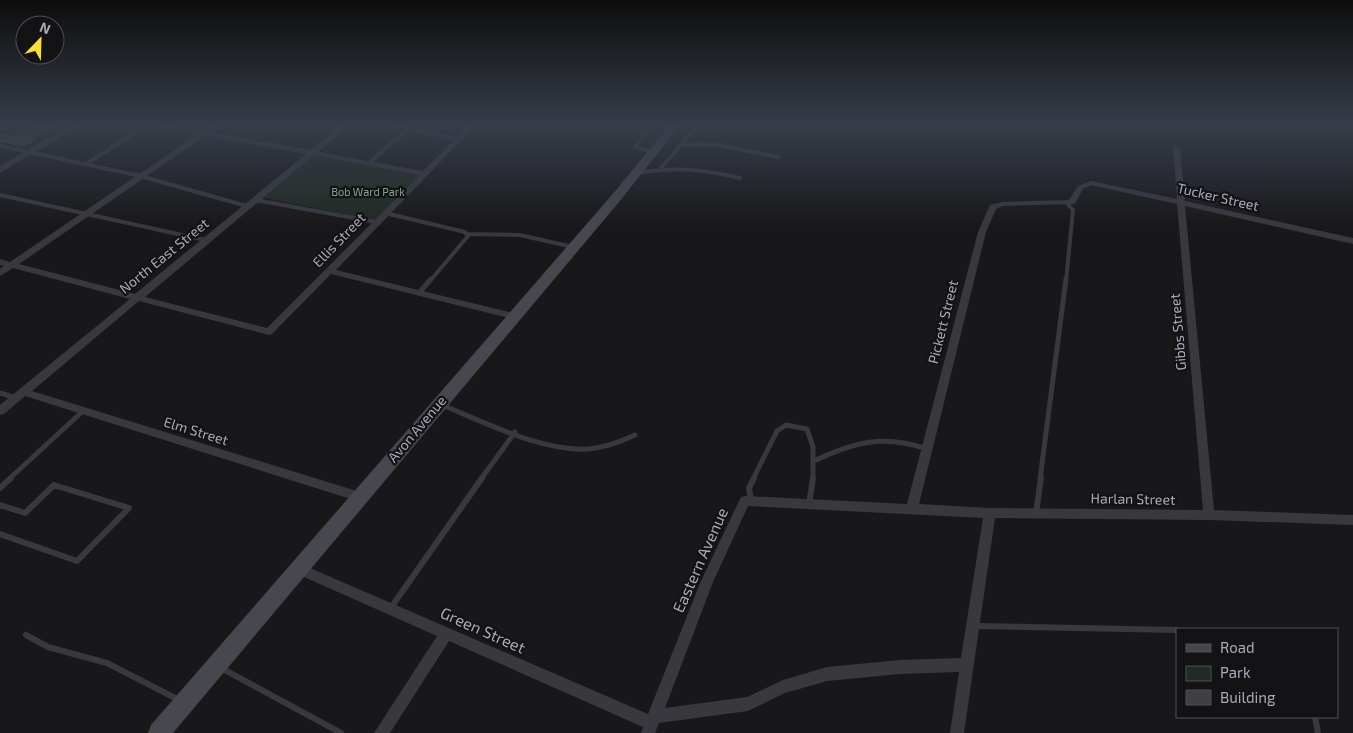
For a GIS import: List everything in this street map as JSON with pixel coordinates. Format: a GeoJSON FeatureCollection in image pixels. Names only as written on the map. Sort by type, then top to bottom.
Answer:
{"type":"FeatureCollection","features":[{"type":"Feature","properties":{"kind":"main road","name":"Avon Avenue"},"geometry":{"type":"LineString","coordinates":[[159,733],[647,159]]}},
{"type":"Feature","properties":{"kind":"street"},"geometry":{"type":"LineString","coordinates":[[0,170],[18,159]]}},
{"type":"Feature","properties":{"kind":"street"},"geometry":{"type":"LineString","coordinates":[[0,273],[165,159]]}},
{"type":"Feature","properties":{"kind":"street","name":"North East Street"},"geometry":{"type":"LineString","coordinates":[[0,411],[135,297],[305,159]]}},
{"type":"Feature","properties":{"kind":"street"},"geometry":{"type":"LineString","coordinates":[[347,159],[423,173]]}},
{"type":"Feature","properties":{"kind":"street","name":"Ellis Street"},"geometry":{"type":"LineString","coordinates":[[135,297],[269,332],[437,159]]}},
{"type":"Feature","properties":{"kind":"street","name":"Gibbs Street"},"geometry":{"type":"LineString","coordinates":[[1177,159],[1209,515]]}},
{"type":"Feature","properties":{"kind":"street","name":"Tucker Street"},"geometry":{"type":"LineString","coordinates":[[1062,203],[1072,202],[1080,186],[1087,182],[1353,241]]}},
{"type":"Feature","properties":{"kind":"street","name":"Pickett Street"},"geometry":{"type":"LineString","coordinates":[[912,509],[986,219],[993,207],[1002,204],[1062,203]]}},
{"type":"Feature","properties":{"kind":"street"},"geometry":{"type":"LineString","coordinates":[[0,262],[135,297]]}},
{"type":"Feature","properties":{"kind":"street"},"geometry":{"type":"LineString","coordinates":[[328,271],[513,316]]}},
{"type":"Feature","properties":{"kind":"street","name":"Elm Street"},"geometry":{"type":"LineString","coordinates":[[19,395],[83,411],[360,497]]}},
{"type":"Feature","properties":{"kind":"street","name":"Eastern Avenue"},"geometry":{"type":"LineString","coordinates":[[652,724],[707,581],[745,501],[751,501]]}},
{"type":"Feature","properties":{"kind":"street"},"geometry":{"type":"LineString","coordinates":[[751,501],[912,509]]}},
{"type":"Feature","properties":{"kind":"street","name":"Harlan Street"},"geometry":{"type":"LineString","coordinates":[[912,509],[990,513],[1209,515],[1353,520]]}},
{"type":"Feature","properties":{"kind":"street"},"geometry":{"type":"LineString","coordinates":[[957,733],[990,513]]}},
{"type":"Feature","properties":{"kind":"street","name":"Green Street"},"geometry":{"type":"LineString","coordinates":[[299,569],[652,724]]}},
{"type":"Feature","properties":{"kind":"street"},"geometry":{"type":"LineString","coordinates":[[381,733],[447,633]]}},
{"type":"Feature","properties":{"kind":"street"},"geometry":{"type":"LineString","coordinates":[[652,724],[748,704],[783,687],[827,674],[967,665]]}},
{"type":"Feature","properties":{"kind":"lane"},"geometry":{"type":"LineString","coordinates":[[64,159],[141,176],[247,206]]}},
{"type":"Feature","properties":{"kind":"lane"},"geometry":{"type":"LineString","coordinates":[[86,164],[93,159]]}},
{"type":"Feature","properties":{"kind":"lane"},"geometry":{"type":"LineString","coordinates":[[369,163],[373,159]]}},
{"type":"Feature","properties":{"kind":"lane"},"geometry":{"type":"LineString","coordinates":[[660,169],[669,159]]}},
{"type":"Feature","properties":{"kind":"lane"},"geometry":{"type":"LineString","coordinates":[[636,174],[660,169],[699,169],[740,178]]}},
{"type":"Feature","properties":{"kind":"lane"},"geometry":{"type":"LineString","coordinates":[[0,195],[205,240]]}},
{"type":"Feature","properties":{"kind":"lane"},"geometry":{"type":"LineString","coordinates":[[256,200],[376,222]]}},
{"type":"Feature","properties":{"kind":"lane"},"geometry":{"type":"LineString","coordinates":[[1036,513],[1067,274],[1069,240],[1074,222],[1074,210],[1062,203]]}},
{"type":"Feature","properties":{"kind":"lane"},"geometry":{"type":"LineString","coordinates":[[385,213],[453,227],[466,234],[511,234],[556,241],[573,247]]}},
{"type":"Feature","properties":{"kind":"lane"},"geometry":{"type":"LineString","coordinates":[[419,293],[468,236],[466,234]]}},
{"type":"Feature","properties":{"kind":"lane"},"geometry":{"type":"LineString","coordinates":[[0,393],[19,395]]}},
{"type":"Feature","properties":{"kind":"lane"},"geometry":{"type":"LineString","coordinates":[[439,404],[557,446],[580,449],[597,447],[635,435]]}},
{"type":"Feature","properties":{"kind":"lane"},"geometry":{"type":"LineString","coordinates":[[0,488],[83,411]]}},
{"type":"Feature","properties":{"kind":"lane"},"geometry":{"type":"LineString","coordinates":[[751,501],[749,488],[777,431],[786,425],[807,429],[812,440],[814,461],[809,504]]}},
{"type":"Feature","properties":{"kind":"lane"},"geometry":{"type":"LineString","coordinates":[[390,609],[515,432]]}},
{"type":"Feature","properties":{"kind":"lane"},"geometry":{"type":"LineString","coordinates":[[814,461],[830,453],[869,440],[891,439],[912,442],[927,449]]}},
{"type":"Feature","properties":{"kind":"lane"},"geometry":{"type":"LineString","coordinates":[[0,505],[25,513],[54,485],[129,508],[77,561],[0,534]]}},
{"type":"Feature","properties":{"kind":"lane"},"geometry":{"type":"LineString","coordinates":[[973,626],[1176,630]]}},
{"type":"Feature","properties":{"kind":"lane"},"geometry":{"type":"LineString","coordinates":[[26,635],[48,647],[107,664],[185,702]]}},
{"type":"Feature","properties":{"kind":"lane"},"geometry":{"type":"LineString","coordinates":[[216,666],[341,733]]}},
{"type":"Feature","properties":{"kind":"lane"},"geometry":{"type":"LineString","coordinates":[[1315,718],[1318,733]]}},
{"type":"Feature","properties":{"kind":"green space","name":"Bob Ward Park"},"geometry":{"type":"Polygon","coordinates":[[[308,159],[336,159],[422,175],[378,221],[261,197],[308,159]]]}}]}
